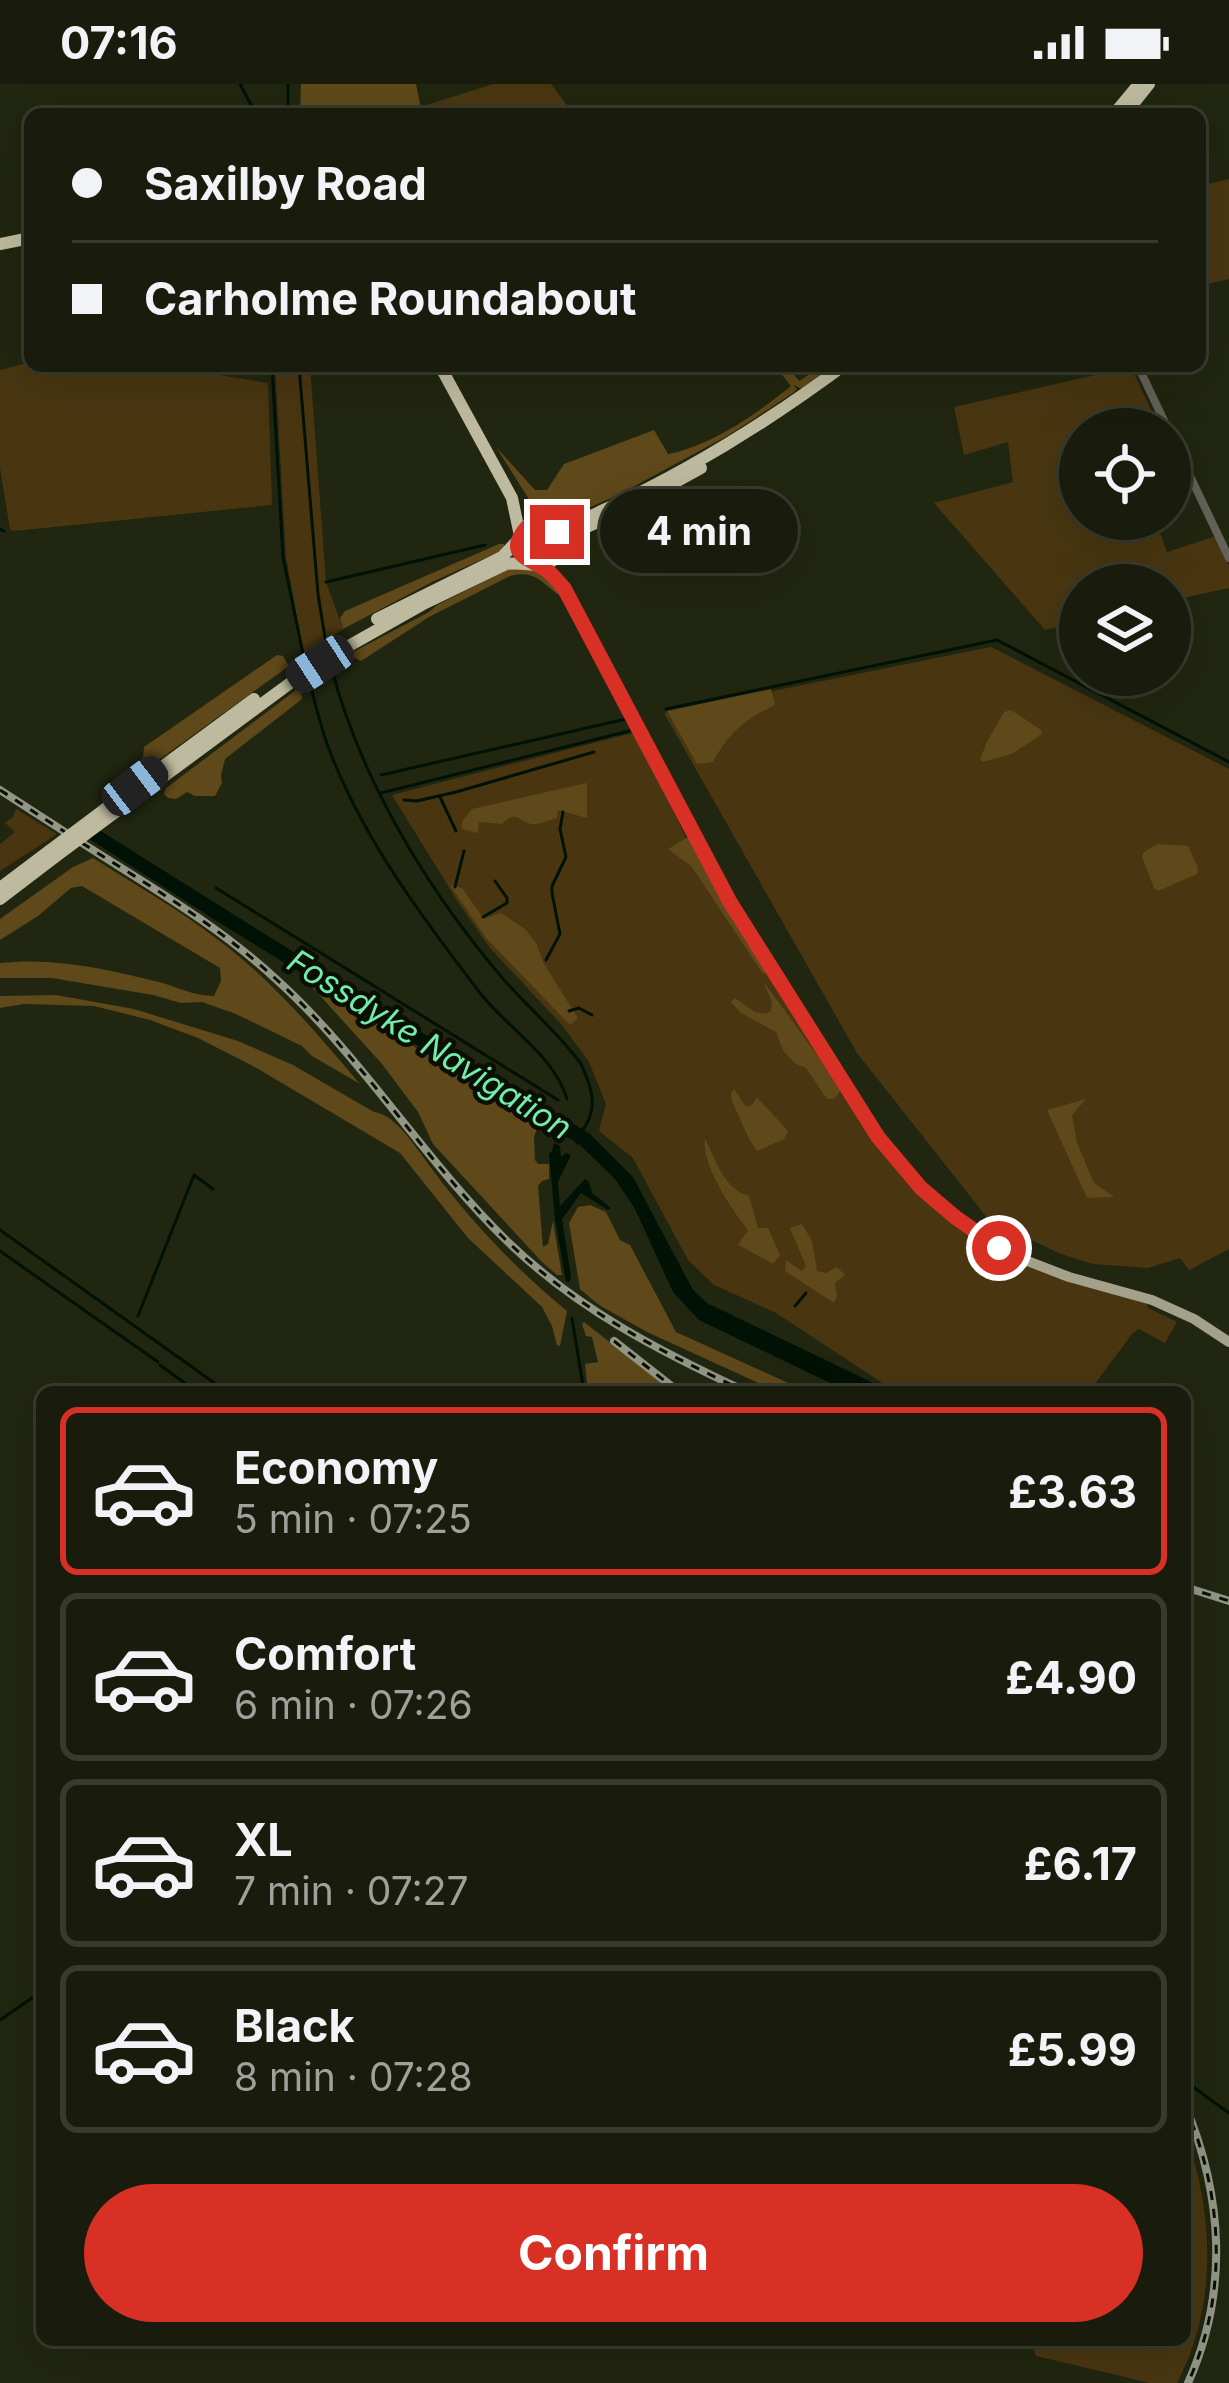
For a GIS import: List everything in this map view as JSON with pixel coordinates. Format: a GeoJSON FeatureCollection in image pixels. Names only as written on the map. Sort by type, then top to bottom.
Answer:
{"type":"FeatureCollection","features":[{"type":"Feature","properties":{"kind":"highway"},"geometry":{"type":"LineString","coordinates":[[1119,108],[1138,84]]}},
{"type":"Feature","properties":{"kind":"highway"},"geometry":{"type":"LineString","coordinates":[[1130,108],[1149,84]]}},
{"type":"Feature","properties":{"kind":"highway"},"geometry":{"type":"LineString","coordinates":[[443,372],[512,498],[521,555],[534,564]]}},
{"type":"Feature","properties":{"kind":"highway"},"geometry":{"type":"LineString","coordinates":[[0,899],[52,854],[291,678],[421,595],[502,557],[528,526],[574,523],[664,479],[760,423],[834,372]]}},
{"type":"Feature","properties":{"kind":"highway"},"geometry":{"type":"LineString","coordinates":[[345,643],[512,562],[552,561],[574,533],[732,450],[849,372]]}},
{"type":"Feature","properties":{"kind":"highway"},"geometry":{"type":"LineString","coordinates":[[512,498],[559,536],[560,548]]}},
{"type":"Feature","properties":{"kind":"highway"},"geometry":{"type":"LineString","coordinates":[[0,888],[52,854]]}},
{"type":"Feature","properties":{"kind":"main road"},"geometry":{"type":"LineString","coordinates":[[560,548],[564,588],[737,914],[891,1155],[934,1199],[1012,1255],[1152,1300],[1229,1342]]}},
{"type":"Feature","properties":{"kind":"main road"},"geometry":{"type":"LineString","coordinates":[[534,564],[564,588]]}},
{"type":"Feature","properties":{"kind":"street"},"geometry":{"type":"LineString","coordinates":[[1141,372],[1158,408]]}},
{"type":"Feature","properties":{"kind":"street"},"geometry":{"type":"LineString","coordinates":[[1191,478],[1229,558]]}},
{"type":"Feature","properties":{"kind":"shaded area"},"geometry":{"type":"Polygon","coordinates":[[[301,84],[416,84],[421,108],[300,108],[301,84]]]}},
{"type":"Feature","properties":{"kind":"shaded area"},"geometry":{"type":"Polygon","coordinates":[[[493,84],[551,84],[569,108],[417,108],[493,84]]]}},
{"type":"Feature","properties":{"kind":"shaded area"},"geometry":{"type":"Polygon","coordinates":[[[1229,179],[1229,279],[1206,285],[1206,185],[1229,179]]]}},
{"type":"Feature","properties":{"kind":"shaded area"},"geometry":{"type":"Polygon","coordinates":[[[24,364],[24,372],[203,372],[268,383],[272,505],[14,531],[0,468],[0,370],[24,364]]]}},
{"type":"Feature","properties":{"kind":"shaded area"},"geometry":{"type":"Polygon","coordinates":[[[275,372],[310,372],[326,582],[343,629],[304,656],[286,557],[275,372]]]}},
{"type":"Feature","properties":{"kind":"shaded area"},"geometry":{"type":"Polygon","coordinates":[[[780,372],[792,372],[799,381],[813,372],[826,372],[802,389],[793,385],[797,389],[793,393],[729,435],[565,518],[547,515],[532,504],[496,447],[535,490],[547,490],[564,464],[654,430],[668,454],[685,450],[749,417],[791,386],[780,372]]]}},
{"type":"Feature","properties":{"kind":"shaded area"},"geometry":{"type":"Polygon","coordinates":[[[1109,372],[1133,372],[1150,408],[1059,408],[1059,540],[1163,540],[1167,552],[1216,536],[1229,566],[1229,588],[1191,596],[1191,564],[1059,564],[1059,627],[1045,630],[934,503],[1013,482],[1008,442],[964,455],[954,407],[1109,372]]]}},
{"type":"Feature","properties":{"kind":"shaded area"},"geometry":{"type":"Polygon","coordinates":[[[499,544],[505,549],[343,629],[340,618],[345,611],[499,544]]]}},
{"type":"Feature","properties":{"kind":"shaded area"},"geometry":{"type":"Polygon","coordinates":[[[520,567],[546,575],[559,595],[532,576],[510,576],[429,617],[361,661],[351,656],[437,605],[520,567]]]}},
{"type":"Feature","properties":{"kind":"shaded area"},"geometry":{"type":"Polygon","coordinates":[[[991,647],[1059,682],[1059,696],[1087,696],[1229,769],[1229,1249],[1189,1270],[1180,1258],[1148,1268],[1093,1264],[989,1220],[857,1053],[664,713],[991,647]]]}},
{"type":"Feature","properties":{"kind":"shaded area"},"geometry":{"type":"Polygon","coordinates":[[[277,655],[289,666],[149,767],[143,758],[144,747],[277,655]]]}},
{"type":"Feature","properties":{"kind":"shaded area"},"geometry":{"type":"Polygon","coordinates":[[[300,687],[302,699],[225,759],[215,796],[187,792],[176,799],[164,794],[166,788],[300,687]]]}},
{"type":"Feature","properties":{"kind":"shaded area"},"geometry":{"type":"Polygon","coordinates":[[[771,689],[775,705],[739,728],[713,762],[697,764],[667,711],[771,689]]]}},
{"type":"Feature","properties":{"kind":"shaded area"},"geometry":{"type":"Polygon","coordinates":[[[1011,710],[1042,734],[1012,754],[983,762],[986,744],[1004,712],[1011,710]]]}},
{"type":"Feature","properties":{"kind":"shaded area"},"geometry":{"type":"Polygon","coordinates":[[[636,732],[688,842],[899,1168],[1007,1256],[1062,1279],[1147,1302],[1148,1308],[1177,1322],[1165,1343],[1139,1329],[1093,1386],[887,1386],[776,1313],[714,1285],[688,1260],[633,1158],[599,1131],[606,1104],[589,1062],[562,1025],[490,948],[392,795],[636,732]]]}},
{"type":"Feature","properties":{"kind":"shaded area"},"geometry":{"type":"Polygon","coordinates":[[[587,783],[587,818],[558,810],[557,818],[537,824],[515,816],[502,824],[479,822],[478,833],[462,829],[472,809],[587,783]]]}},
{"type":"Feature","properties":{"kind":"shaded area"},"geometry":{"type":"Polygon","coordinates":[[[16,809],[57,834],[0,871],[0,844],[15,832],[5,823],[16,809]]]}},
{"type":"Feature","properties":{"kind":"shaded area"},"geometry":{"type":"Polygon","coordinates":[[[693,834],[770,969],[763,974],[692,867],[668,849],[693,834]]]}},
{"type":"Feature","properties":{"kind":"shaded area"},"geometry":{"type":"Polygon","coordinates":[[[1158,844],[1188,846],[1197,874],[1158,891],[1154,888],[1142,857],[1158,844]]]}},
{"type":"Feature","properties":{"kind":"shaded area"},"geometry":{"type":"Polygon","coordinates":[[[93,858],[237,955],[293,1007],[360,1084],[302,1046],[202,1002],[181,1003],[52,978],[0,978],[0,963],[60,963],[214,996],[221,981],[220,968],[82,886],[71,888],[0,940],[0,919],[93,858]]]}},
{"type":"Feature","properties":{"kind":"shaded area"},"geometry":{"type":"Polygon","coordinates":[[[450,885],[462,888],[484,919],[501,913],[525,929],[578,1018],[570,1025],[487,939],[450,885]]]}},
{"type":"Feature","properties":{"kind":"shaded area"},"geometry":{"type":"Polygon","coordinates":[[[304,978],[539,1124],[535,1160],[549,1164],[549,1179],[538,1186],[543,1247],[553,1221],[562,1275],[543,1263],[433,1144],[418,1112],[382,1064],[304,978]]]}},
{"type":"Feature","properties":{"kind":"shaded area"},"geometry":{"type":"Polygon","coordinates":[[[763,981],[842,1089],[834,1099],[827,1099],[806,1068],[794,1063],[776,1032],[741,1013],[731,1002],[735,998],[755,1012],[771,1011],[763,981]]]}},
{"type":"Feature","properties":{"kind":"shaded area"},"geometry":{"type":"Polygon","coordinates":[[[56,995],[134,1009],[238,1041],[293,1065],[388,1118],[489,1237],[567,1311],[560,1346],[542,1307],[468,1238],[400,1153],[253,1066],[150,1020],[94,1006],[0,1008],[0,996],[56,995]]]}},
{"type":"Feature","properties":{"kind":"shaded area"},"geometry":{"type":"Polygon","coordinates":[[[734,1089],[746,1107],[757,1097],[788,1131],[784,1139],[757,1151],[732,1101],[734,1089]]]}},
{"type":"Feature","properties":{"kind":"shaded area"},"geometry":{"type":"Polygon","coordinates":[[[1086,1099],[1072,1115],[1077,1143],[1094,1183],[1114,1197],[1087,1198],[1047,1110],[1086,1099]]]}},
{"type":"Feature","properties":{"kind":"shaded area"},"geometry":{"type":"Polygon","coordinates":[[[705,1139],[727,1180],[749,1196],[758,1228],[768,1228],[780,1255],[773,1264],[738,1245],[748,1230],[713,1174],[705,1139]]]}},
{"type":"Feature","properties":{"kind":"shaded area"},"geometry":{"type":"Polygon","coordinates":[[[590,1205],[606,1212],[620,1240],[630,1245],[676,1332],[795,1386],[765,1386],[599,1305],[580,1289],[569,1223],[578,1207],[590,1205]]]}},
{"type":"Feature","properties":{"kind":"shaded area"},"geometry":{"type":"Polygon","coordinates":[[[802,1224],[812,1241],[817,1271],[826,1273],[837,1267],[845,1275],[835,1283],[834,1303],[785,1271],[786,1260],[802,1271],[806,1266],[790,1228],[802,1224]]]}},
{"type":"Feature","properties":{"kind":"shaded area"},"geometry":{"type":"Polygon","coordinates":[[[582,1324],[665,1386],[587,1386],[585,1364],[598,1362],[592,1337],[586,1336],[582,1324]]]}},
{"type":"Feature","properties":{"kind":"shaded area"},"geometry":{"type":"Polygon","coordinates":[[[1191,2151],[1202,2194],[1207,2259],[1200,2322],[1190,2353],[1177,2383],[1150,2383],[1036,2356],[1033,2346],[1191,2346],[1191,2151]]]}},
{"type":"Feature","properties":{"kind":"water","name":"Fossdyke Navigation"},"geometry":{"type":"Polygon","coordinates":[[[99,830],[590,1134],[633,1177],[693,1290],[707,1303],[880,1386],[836,1386],[699,1320],[673,1292],[635,1209],[615,1179],[579,1144],[88,838],[99,830]]]}},
{"type":"Feature","properties":{"kind":"water"},"geometry":{"type":"Polygon","coordinates":[[[554,1143],[560,1146],[561,1157],[571,1155],[558,1182],[560,1206],[585,1179],[592,1193],[611,1208],[581,1193],[562,1219],[571,1276],[566,1282],[549,1153],[554,1143]]]}},
{"type":"Feature","properties":{"kind":"waterway"},"geometry":{"type":"LineString","coordinates":[[240,84],[253,108]]}},
{"type":"Feature","properties":{"kind":"waterway"},"geometry":{"type":"LineString","coordinates":[[288,84],[288,108]]}},
{"type":"Feature","properties":{"kind":"waterway"},"geometry":{"type":"LineString","coordinates":[[272,372],[283,557],[306,668]]}},
{"type":"Feature","properties":{"kind":"waterway"},"geometry":{"type":"LineString","coordinates":[[300,372],[318,594],[328,656]]}},
{"type":"Feature","properties":{"kind":"waterway"},"geometry":{"type":"LineString","coordinates":[[0,529],[4,531]]}},
{"type":"Feature","properties":{"kind":"waterway"},"geometry":{"type":"LineString","coordinates":[[326,582],[485,545]]}},
{"type":"Feature","properties":{"kind":"waterway"},"geometry":{"type":"LineString","coordinates":[[666,709],[997,640],[1229,762]]}},
{"type":"Feature","properties":{"kind":"waterway","name":"Fossdyke Navigation"},"geometry":{"type":"LineString","coordinates":[[331,666],[359,749],[421,867],[499,974],[581,1064],[592,1098],[591,1114],[582,1131]]}},
{"type":"Feature","properties":{"kind":"waterway","name":"Fossdyke Navigation"},"geometry":{"type":"LineString","coordinates":[[308,677],[329,749],[376,846],[480,993],[552,1069],[567,1099]]}},
{"type":"Feature","properties":{"kind":"waterway"},"geometry":{"type":"LineString","coordinates":[[381,775],[626,719]]}},
{"type":"Feature","properties":{"kind":"waterway"},"geometry":{"type":"LineString","coordinates":[[381,793],[629,731]]}},
{"type":"Feature","properties":{"kind":"waterway"},"geometry":{"type":"LineString","coordinates":[[404,800],[456,792],[594,752]]}},
{"type":"Feature","properties":{"kind":"waterway"},"geometry":{"type":"LineString","coordinates":[[440,797],[456,831]]}},
{"type":"Feature","properties":{"kind":"waterway"},"geometry":{"type":"LineString","coordinates":[[546,960],[560,934],[552,886],[566,857],[560,829],[563,812]]}},
{"type":"Feature","properties":{"kind":"waterway"},"geometry":{"type":"LineString","coordinates":[[455,887],[464,851]]}},
{"type":"Feature","properties":{"kind":"waterway"},"geometry":{"type":"LineString","coordinates":[[483,917],[507,903],[495,881]]}},
{"type":"Feature","properties":{"kind":"waterway","name":"Fossdyke Navigation"},"geometry":{"type":"LineString","coordinates":[[216,888],[558,1100]]}},
{"type":"Feature","properties":{"kind":"waterway"},"geometry":{"type":"LineString","coordinates":[[569,1011],[579,1008],[592,1015]]}},
{"type":"Feature","properties":{"kind":"waterway"},"geometry":{"type":"LineString","coordinates":[[138,1316],[194,1175],[213,1189]]}},
{"type":"Feature","properties":{"kind":"waterway"},"geometry":{"type":"LineString","coordinates":[[0,1230],[219,1386]]}},
{"type":"Feature","properties":{"kind":"waterway"},"geometry":{"type":"LineString","coordinates":[[0,1251],[158,1362]]}},
{"type":"Feature","properties":{"kind":"waterway"},"geometry":{"type":"LineString","coordinates":[[795,1306],[806,1293]]}},
{"type":"Feature","properties":{"kind":"waterway"},"geometry":{"type":"LineString","coordinates":[[572,1318],[583,1386]]}},
{"type":"Feature","properties":{"kind":"waterway"},"geometry":{"type":"LineString","coordinates":[[160,1365],[189,1386]]}},
{"type":"Feature","properties":{"kind":"waterway"},"geometry":{"type":"LineString","coordinates":[[0,2020],[36,1995]]}},
{"type":"Feature","properties":{"kind":"waterway"},"geometry":{"type":"LineString","coordinates":[[1191,2085],[1229,2113]]}},
{"type":"Feature","properties":{"kind":"railway"},"geometry":{"type":"LineString","coordinates":[[0,790],[65,832]]}},
{"type":"Feature","properties":{"kind":"railway"},"geometry":{"type":"LineString","coordinates":[[82,843],[207,924],[277,980],[338,1042],[477,1210],[534,1265],[620,1327],[734,1386]]}},
{"type":"Feature","properties":{"kind":"railway"},"geometry":{"type":"LineString","coordinates":[[614,1341],[671,1386]]}},
{"type":"Feature","properties":{"kind":"railway"},"geometry":{"type":"LineString","coordinates":[[1191,1589],[1229,1601]]}},
{"type":"Feature","properties":{"kind":"railway"},"geometry":{"type":"LineString","coordinates":[[1188,2383],[1210,2314],[1216,2244],[1207,2174],[1191,2121]]}},
{"type":"Feature","properties":{"kind":"route"},"geometry":{"type":"LineString","coordinates":[[557,532],[543,523],[528,526],[521,532],[520,552],[564,588],[730,902],[891,1155],[921,1188],[999,1248]]}}]}
